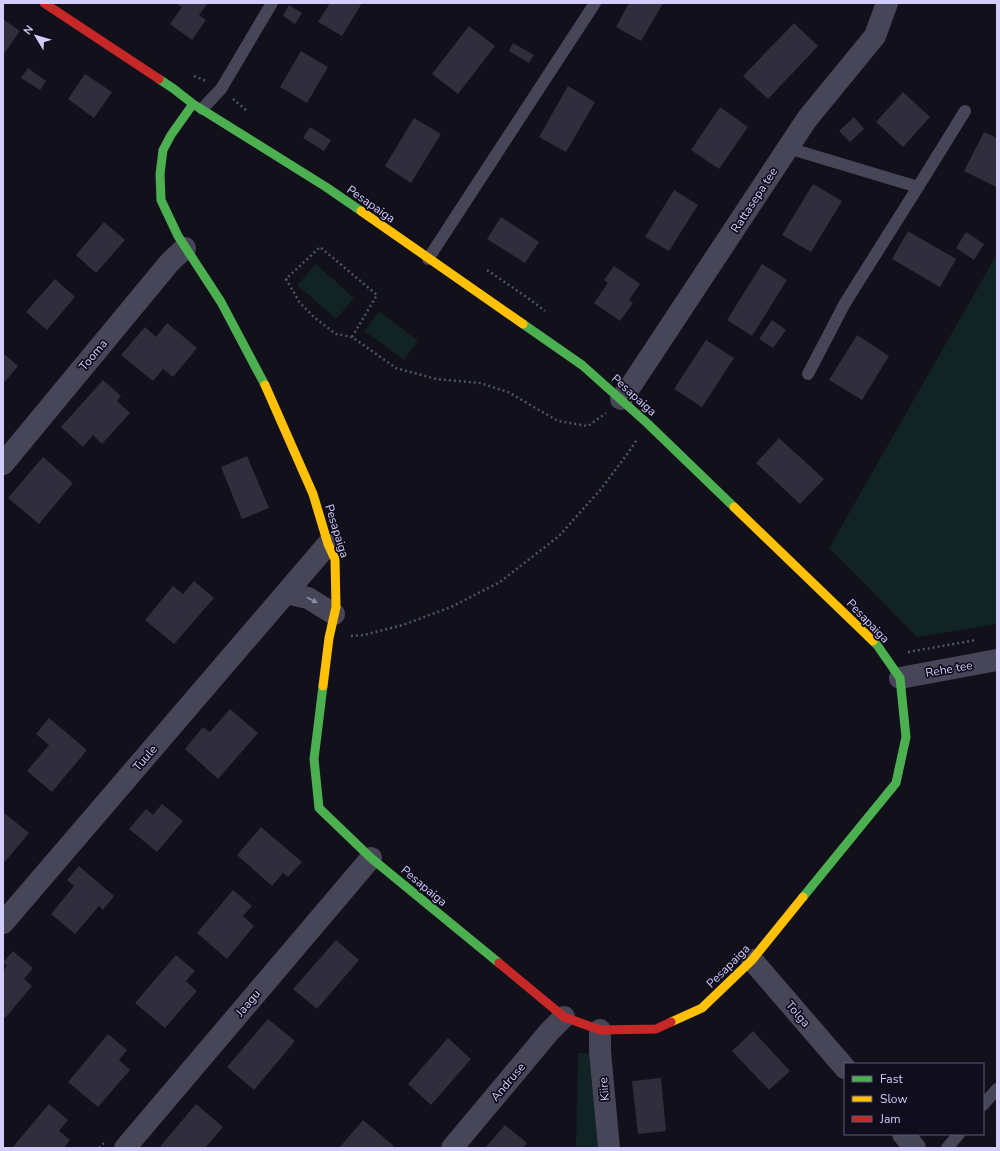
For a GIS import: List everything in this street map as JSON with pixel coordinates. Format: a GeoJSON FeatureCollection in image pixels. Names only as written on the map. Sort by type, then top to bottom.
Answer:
{"type":"FeatureCollection","features":[{"type":"Feature","properties":{"kind":"street","name":"Pesapaiga"},"geometry":{"type":"LineString","coordinates":[[44,3],[168,85],[198,107],[326,187],[582,365],[647,423],[877,645],[900,678],[906,737],[896,783],[752,960],[702,1008],[656,1029],[600,1030],[564,1017],[371,858],[319,808],[314,759],[329,638],[336,607],[334,559],[313,494],[264,384],[220,302],[178,236],[161,200],[160,174],[163,150],[171,135],[198,107]]}},
{"type":"Feature","properties":{"kind":"street","name":"Rattasepa tee"},"geometry":{"type":"LineString","coordinates":[[621,399],[637,378],[807,119],[874,36],[887,3]]}},
{"type":"Feature","properties":{"kind":"street","name":"Tooma"},"geometry":{"type":"LineString","coordinates":[[3,464],[170,262],[185,248]]}},
{"type":"Feature","properties":{"kind":"street","name":"Tuule"},"geometry":{"type":"LineString","coordinates":[[3,923],[328,544]]}},
{"type":"Feature","properties":{"kind":"street"},"geometry":{"type":"LineString","coordinates":[[286,594],[308,598],[334,614]]}},
{"type":"Feature","properties":{"kind":"street","name":"Rehe tee"},"geometry":{"type":"LineString","coordinates":[[900,678],[997,660]]}},
{"type":"Feature","properties":{"kind":"street","name":"Jaagu"},"geometry":{"type":"LineString","coordinates":[[125,1148],[371,858]]}},
{"type":"Feature","properties":{"kind":"street","name":"Tolga"},"geometry":{"type":"LineString","coordinates":[[752,960],[844,1067]]}},
{"type":"Feature","properties":{"kind":"street","name":"Andruse"},"geometry":{"type":"LineString","coordinates":[[452,1148],[549,1032],[564,1017]]}},
{"type":"Feature","properties":{"kind":"street","name":"Kiire"},"geometry":{"type":"LineString","coordinates":[[600,1030],[600,1052],[609,1148]]}},
{"type":"Feature","properties":{"kind":"street"},"geometry":{"type":"LineString","coordinates":[[904,1135],[915,1148]]}},
{"type":"Feature","properties":{"kind":"lane"},"geometry":{"type":"LineString","coordinates":[[198,107],[221,89],[272,3]]}},
{"type":"Feature","properties":{"kind":"lane"},"geometry":{"type":"LineString","coordinates":[[428,259],[595,3]]}},
{"type":"Feature","properties":{"kind":"lane"},"geometry":{"type":"LineString","coordinates":[[808,374],[845,303],[965,111]]}},
{"type":"Feature","properties":{"kind":"lane"},"geometry":{"type":"LineString","coordinates":[[788,148],[918,187]]}},
{"type":"Feature","properties":{"kind":"lane"},"geometry":{"type":"LineString","coordinates":[[984,1104],[997,1089]]}},
{"type":"Feature","properties":{"kind":"lane"},"geometry":{"type":"LineString","coordinates":[[947,1148],[958,1135]]}},
{"type":"Feature","properties":{"kind":"path"},"geometry":{"type":"LineString","coordinates":[[352,337],[377,295],[320,247],[286,279],[300,303],[315,318],[336,334],[352,337],[396,368],[436,379],[480,383],[508,392],[558,421],[588,426],[604,416],[621,399]]}},
{"type":"Feature","properties":{"kind":"path"},"geometry":{"type":"LineString","coordinates":[[329,638],[364,635],[403,625],[451,607],[500,582],[559,536],[601,489],[628,453],[647,423]]}},
{"type":"Feature","properties":{"kind":"path"},"geometry":{"type":"LineString","coordinates":[[908,652],[982,639]]}},
{"type":"Feature","properties":{"kind":"shaded area"},"geometry":{"type":"Polygon","coordinates":[[[997,254],[997,624],[917,637],[829,548],[997,254]]]}},
{"type":"Feature","properties":{"kind":"shaded area"},"geometry":{"type":"Polygon","coordinates":[[[316,264],[354,298],[336,319],[297,285],[316,264]]]}},
{"type":"Feature","properties":{"kind":"shaded area"},"geometry":{"type":"Polygon","coordinates":[[[379,311],[418,341],[404,360],[364,331],[379,311]]]}},
{"type":"Feature","properties":{"kind":"shaded area"},"geometry":{"type":"Polygon","coordinates":[[[578,1053],[589,1053],[598,1148],[576,1148],[578,1053]]]}},
{"type":"Feature","properties":{"kind":"building"},"geometry":{"type":"Polygon","coordinates":[[[176,3],[208,3],[199,15],[206,20],[192,40],[170,24],[182,7],[176,3]]]}},
{"type":"Feature","properties":{"kind":"building"},"geometry":{"type":"Polygon","coordinates":[[[330,3],[362,3],[342,36],[318,22],[330,3]]]}},
{"type":"Feature","properties":{"kind":"building"},"geometry":{"type":"Polygon","coordinates":[[[629,3],[663,3],[641,41],[616,27],[629,3]]]}},
{"type":"Feature","properties":{"kind":"building"},"geometry":{"type":"Polygon","coordinates":[[[289,5],[302,13],[295,24],[283,16],[289,5]]]}},
{"type":"Feature","properties":{"kind":"building"},"geometry":{"type":"Polygon","coordinates":[[[3,19],[20,31],[3,55],[3,19]]]}},
{"type":"Feature","properties":{"kind":"building"},"geometry":{"type":"Polygon","coordinates":[[[794,23],[818,46],[768,99],[743,76],[794,23]]]}},
{"type":"Feature","properties":{"kind":"building"},"geometry":{"type":"Polygon","coordinates":[[[469,26],[495,46],[458,94],[432,74],[469,26]]]}},
{"type":"Feature","properties":{"kind":"building"},"geometry":{"type":"Polygon","coordinates":[[[513,43],[534,55],[529,63],[509,51],[513,43]]]}},
{"type":"Feature","properties":{"kind":"building"},"geometry":{"type":"Polygon","coordinates":[[[301,51],[328,67],[307,103],[280,87],[301,51]]]}},
{"type":"Feature","properties":{"kind":"building"},"geometry":{"type":"Polygon","coordinates":[[[28,68],[46,81],[40,90],[21,78],[28,68]]]}},
{"type":"Feature","properties":{"kind":"building"},"geometry":{"type":"Polygon","coordinates":[[[85,74],[112,92],[94,118],[68,99],[85,74]]]}},
{"type":"Feature","properties":{"kind":"building"},"geometry":{"type":"Polygon","coordinates":[[[568,86],[595,102],[566,152],[539,137],[568,86]]]}},
{"type":"Feature","properties":{"kind":"building"},"geometry":{"type":"Polygon","coordinates":[[[903,92],[930,117],[903,147],[876,122],[903,92]]]}},
{"type":"Feature","properties":{"kind":"building"},"geometry":{"type":"Polygon","coordinates":[[[720,107],[748,127],[719,169],[691,150],[720,107]]]}},
{"type":"Feature","properties":{"kind":"building"},"geometry":{"type":"Polygon","coordinates":[[[854,117],[864,129],[850,142],[839,131],[854,117]]]}},
{"type":"Feature","properties":{"kind":"building"},"geometry":{"type":"Polygon","coordinates":[[[414,118],[441,134],[411,183],[385,166],[414,118]]]}},
{"type":"Feature","properties":{"kind":"building"},"geometry":{"type":"Polygon","coordinates":[[[310,127],[331,140],[324,151],[303,138],[310,127]]]}},
{"type":"Feature","properties":{"kind":"building"},"geometry":{"type":"Polygon","coordinates":[[[984,132],[997,138],[996,187],[964,171],[984,132]]]}},
{"type":"Feature","properties":{"kind":"building"},"geometry":{"type":"Polygon","coordinates":[[[813,184],[842,201],[811,252],[782,235],[813,184]]]}},
{"type":"Feature","properties":{"kind":"building"},"geometry":{"type":"Polygon","coordinates":[[[674,190],[698,205],[669,251],[645,237],[674,190]]]}},
{"type":"Feature","properties":{"kind":"building"},"geometry":{"type":"Polygon","coordinates":[[[501,217],[539,242],[525,263],[487,239],[501,217]]]}},
{"type":"Feature","properties":{"kind":"building"},"geometry":{"type":"Polygon","coordinates":[[[104,222],[125,240],[96,273],[76,255],[104,222]]]}},
{"type":"Feature","properties":{"kind":"building"},"geometry":{"type":"Polygon","coordinates":[[[908,231],[956,259],[940,287],[892,259],[908,231]]]}},
{"type":"Feature","properties":{"kind":"building"},"geometry":{"type":"Polygon","coordinates":[[[966,232],[984,244],[974,260],[956,248],[966,232]]]}},
{"type":"Feature","properties":{"kind":"building"},"geometry":{"type":"Polygon","coordinates":[[[762,264],[787,280],[752,336],[727,320],[762,264]]]}},
{"type":"Feature","properties":{"kind":"building"},"geometry":{"type":"Polygon","coordinates":[[[614,266],[640,284],[629,300],[633,303],[620,321],[594,303],[608,283],[604,280],[614,266]]]}},
{"type":"Feature","properties":{"kind":"building"},"geometry":{"type":"Polygon","coordinates":[[[55,279],[75,297],[47,330],[26,312],[55,279]]]}},
{"type":"Feature","properties":{"kind":"building"},"geometry":{"type":"Polygon","coordinates":[[[772,320],[786,330],[773,348],[759,339],[772,320]]]}},
{"type":"Feature","properties":{"kind":"building"},"geometry":{"type":"Polygon","coordinates":[[[167,323],[197,348],[173,377],[163,369],[153,381],[121,355],[145,327],[156,337],[167,323]]]}},
{"type":"Feature","properties":{"kind":"building"},"geometry":{"type":"Polygon","coordinates":[[[857,335],[889,356],[862,400],[829,380],[857,335]]]}},
{"type":"Feature","properties":{"kind":"building"},"geometry":{"type":"Polygon","coordinates":[[[706,340],[734,358],[702,407],[674,389],[706,340]]]}},
{"type":"Feature","properties":{"kind":"building"},"geometry":{"type":"Polygon","coordinates":[[[3,353],[18,366],[3,384],[3,353]]]}},
{"type":"Feature","properties":{"kind":"building"},"geometry":{"type":"Polygon","coordinates":[[[103,380],[121,396],[117,401],[130,413],[102,444],[93,435],[83,447],[61,427],[103,380]]]}},
{"type":"Feature","properties":{"kind":"building"},"geometry":{"type":"Polygon","coordinates":[[[779,438],[824,479],[800,504],[756,463],[779,438]]]}},
{"type":"Feature","properties":{"kind":"building"},"geometry":{"type":"Polygon","coordinates":[[[247,456],[269,508],[242,519],[221,467],[247,456]]]}},
{"type":"Feature","properties":{"kind":"building"},"geometry":{"type":"Polygon","coordinates":[[[43,457],[73,483],[39,524],[8,498],[43,457]]]}},
{"type":"Feature","properties":{"kind":"building"},"geometry":{"type":"Polygon","coordinates":[[[194,581],[214,598],[174,644],[145,620],[173,586],[183,594],[194,581]]]}},
{"type":"Feature","properties":{"kind":"building"},"geometry":{"type":"Polygon","coordinates":[[[230,709],[258,733],[218,779],[185,749],[203,727],[210,732],[230,709]]]}},
{"type":"Feature","properties":{"kind":"building"},"geometry":{"type":"Polygon","coordinates":[[[49,718],[87,750],[52,792],[27,771],[49,745],[36,734],[49,718]]]}},
{"type":"Feature","properties":{"kind":"building"},"geometry":{"type":"Polygon","coordinates":[[[162,804],[183,821],[157,852],[129,829],[146,809],[153,815],[162,804]]]}},
{"type":"Feature","properties":{"kind":"building"},"geometry":{"type":"Polygon","coordinates":[[[3,812],[29,833],[3,864],[3,812]]]}},
{"type":"Feature","properties":{"kind":"building"},"geometry":{"type":"Polygon","coordinates":[[[261,827],[302,862],[288,877],[283,873],[272,886],[237,855],[261,827]]]}},
{"type":"Feature","properties":{"kind":"building"},"geometry":{"type":"Polygon","coordinates":[[[79,866],[114,896],[103,910],[99,906],[75,934],[51,914],[74,886],[67,880],[79,866]]]}},
{"type":"Feature","properties":{"kind":"building"},"geometry":{"type":"Polygon","coordinates":[[[233,890],[252,906],[243,916],[254,926],[227,959],[197,933],[233,890]]]}},
{"type":"Feature","properties":{"kind":"building"},"geometry":{"type":"Polygon","coordinates":[[[336,940],[359,960],[317,1009],[293,989],[336,940]]]}},
{"type":"Feature","properties":{"kind":"building"},"geometry":{"type":"Polygon","coordinates":[[[13,951],[33,968],[24,979],[32,986],[5,1018],[3,1017],[3,971],[7,966],[3,962],[13,951]]]}},
{"type":"Feature","properties":{"kind":"building"},"geometry":{"type":"Polygon","coordinates":[[[176,955],[195,971],[186,981],[197,991],[165,1028],[135,1003],[176,955]]]}},
{"type":"Feature","properties":{"kind":"building"},"geometry":{"type":"Polygon","coordinates":[[[268,1019],[295,1041],[254,1090],[227,1067],[268,1019]]]}},
{"type":"Feature","properties":{"kind":"building"},"geometry":{"type":"Polygon","coordinates":[[[753,1031],[790,1071],[769,1090],[732,1051],[753,1031]]]}},
{"type":"Feature","properties":{"kind":"building"},"geometry":{"type":"Polygon","coordinates":[[[108,1034],[127,1050],[119,1060],[130,1070],[98,1107],[68,1082],[108,1034]]]}},
{"type":"Feature","properties":{"kind":"building"},"geometry":{"type":"Polygon","coordinates":[[[448,1038],[471,1059],[431,1105],[408,1084],[448,1038]]]}},
{"type":"Feature","properties":{"kind":"building"},"geometry":{"type":"Polygon","coordinates":[[[661,1078],[666,1131],[638,1134],[632,1081],[661,1078]]]}},
{"type":"Feature","properties":{"kind":"building"},"geometry":{"type":"Polygon","coordinates":[[[49,1104],[68,1120],[59,1131],[70,1140],[64,1148],[12,1148],[49,1104]]]}},
{"type":"Feature","properties":{"kind":"building"},"geometry":{"type":"Polygon","coordinates":[[[196,1104],[223,1127],[205,1148],[159,1148],[196,1104]]]}},
{"type":"Feature","properties":{"kind":"building"},"geometry":{"type":"Polygon","coordinates":[[[363,1120],[394,1146],[393,1148],[339,1148],[363,1120]]]}},
{"type":"Feature","properties":{"kind":"building"},"geometry":{"type":"Polygon","coordinates":[[[505,1125],[527,1143],[523,1148],[485,1148],[505,1125]]]}},
{"type":"Feature","properties":{"kind":"traffic: fast"},"geometry":{"type":"LineString","coordinates":[[159,79],[193,104],[326,187],[361,211]]}},
{"type":"Feature","properties":{"kind":"traffic: fast"},"geometry":{"type":"LineString","coordinates":[[193,104],[171,135],[163,150],[160,174],[161,200],[178,236],[221,302],[265,385]]}},
{"type":"Feature","properties":{"kind":"traffic: fast"},"geometry":{"type":"LineString","coordinates":[[523,324],[582,365],[647,423],[734,507]]}},
{"type":"Feature","properties":{"kind":"traffic: fast"},"geometry":{"type":"LineString","coordinates":[[803,897],[896,783],[906,737],[900,678],[873,641]]}},
{"type":"Feature","properties":{"kind":"traffic: fast"},"geometry":{"type":"LineString","coordinates":[[323,686],[314,759],[319,808],[371,858],[499,963]]}},
{"type":"Feature","properties":{"kind":"traffic: slow"},"geometry":{"type":"LineString","coordinates":[[361,211],[523,324]]}},
{"type":"Feature","properties":{"kind":"traffic: slow"},"geometry":{"type":"LineString","coordinates":[[265,385],[313,494],[328,544],[335,559],[336,607],[329,638],[323,686]]}},
{"type":"Feature","properties":{"kind":"traffic: slow"},"geometry":{"type":"LineString","coordinates":[[734,507],[873,641]]}},
{"type":"Feature","properties":{"kind":"traffic: slow"},"geometry":{"type":"LineString","coordinates":[[671,1022],[702,1008],[752,960],[803,897]]}},
{"type":"Feature","properties":{"kind":"traffic: jam"},"geometry":{"type":"LineString","coordinates":[[44,3],[159,79]]}},
{"type":"Feature","properties":{"kind":"traffic: jam"},"geometry":{"type":"LineString","coordinates":[[499,963],[564,1017],[600,1030],[656,1029],[671,1022]]}}]}
